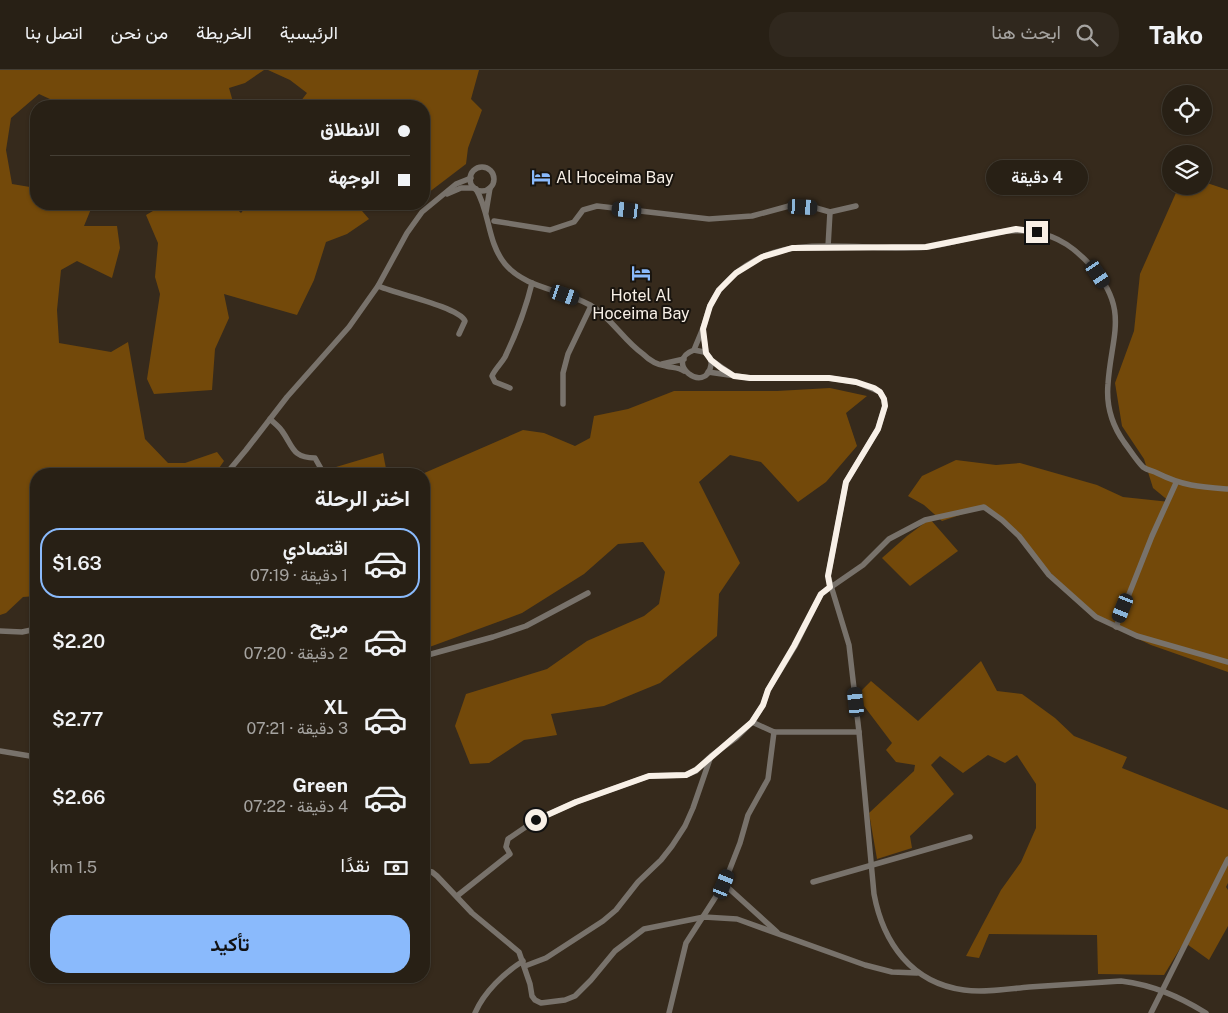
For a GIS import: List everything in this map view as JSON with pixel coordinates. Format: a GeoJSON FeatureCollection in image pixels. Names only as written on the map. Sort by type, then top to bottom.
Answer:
{"type":"FeatureCollection","features":[{"type":"Feature","properties":{"kind":"street"},"geometry":{"type":"LineString","coordinates":[[430,204],[456,184],[471,178],[477,169],[488,169],[494,178],[493,185],[490,188],[486,214]]}},
{"type":"Feature","properties":{"kind":"street"},"geometry":{"type":"LineString","coordinates":[[471,178],[486,214],[497,253],[512,271],[532,283],[582,300],[602,313],[637,350],[650,360],[676,367],[697,378],[708,372],[711,367],[711,360]]}},
{"type":"Feature","properties":{"kind":"street"},"geometry":{"type":"LineString","coordinates":[[441,196],[461,188],[484,191],[490,188]]}},
{"type":"Feature","properties":{"kind":"street"},"geometry":{"type":"LineString","coordinates":[[494,221],[550,230],[574,222],[583,210],[596,206],[709,219],[752,216],[789,206],[816,208],[830,212],[856,206]]}},
{"type":"Feature","properties":{"kind":"street"},"geometry":{"type":"LineString","coordinates":[[231,468],[348,327],[378,286],[415,220],[424,210]]}},
{"type":"Feature","properties":{"kind":"street"},"geometry":{"type":"LineString","coordinates":[[828,247],[830,212]]}},
{"type":"Feature","properties":{"kind":"street"},"geometry":{"type":"LineString","coordinates":[[694,350],[710,306],[719,290],[736,273],[762,257],[792,248],[926,247],[1016,229],[1037,232],[1055,237],[1072,246],[1094,268],[1109,291],[1115,310],[1116,331],[1108,384],[1108,404],[1114,429],[1144,467],[1188,486],[1228,489]]}},
{"type":"Feature","properties":{"kind":"street"},"geometry":{"type":"LineString","coordinates":[[510,388],[495,382],[492,376],[504,358],[511,342],[529,296],[532,283]]}},
{"type":"Feature","properties":{"kind":"street"},"geometry":{"type":"LineString","coordinates":[[378,286],[435,303],[461,316],[465,321],[459,334]]}},
{"type":"Feature","properties":{"kind":"street"},"geometry":{"type":"LineString","coordinates":[[563,404],[563,373],[568,354],[591,306]]}},
{"type":"Feature","properties":{"kind":"street"},"geometry":{"type":"LineString","coordinates":[[703,329],[706,353]]}},
{"type":"Feature","properties":{"kind":"street"},"geometry":{"type":"LineString","coordinates":[[686,372],[683,367],[684,359],[689,352],[700,350],[734,376]]}},
{"type":"Feature","properties":{"kind":"street"},"geometry":{"type":"LineString","coordinates":[[660,364],[684,359]]}},
{"type":"Feature","properties":{"kind":"street"},"geometry":{"type":"LineString","coordinates":[[708,372],[750,378],[829,378],[865,385],[874,388],[883,395],[885,406],[878,429],[846,482],[828,576],[849,645],[874,894],[878,914],[887,936],[902,957],[917,973],[936,983],[963,990],[986,991],[1121,981],[1140,983],[1163,990],[1206,1013]]}},
{"type":"Feature","properties":{"kind":"street"},"geometry":{"type":"LineString","coordinates":[[270,419],[281,430],[295,452],[302,457],[315,458],[321,468]]}},
{"type":"Feature","properties":{"kind":"street"},"geometry":{"type":"LineString","coordinates":[[1116,627],[1152,536],[1176,482]]}},
{"type":"Feature","properties":{"kind":"street"},"geometry":{"type":"LineString","coordinates":[[457,896],[507,857],[510,854],[506,847],[508,839],[536,820],[576,802],[649,776],[686,775],[696,770],[711,756],[736,738],[752,722],[763,705],[768,690],[821,594],[863,565],[889,539],[925,520],[983,507],[1002,520],[1019,536],[1049,576],[1096,618],[1137,636],[1228,662]]}},
{"type":"Feature","properties":{"kind":"street"},"geometry":{"type":"LineString","coordinates":[[430,654],[526,626],[588,593]]}},
{"type":"Feature","properties":{"kind":"street"},"geometry":{"type":"LineString","coordinates":[[0,631],[22,632],[30,630]]}},
{"type":"Feature","properties":{"kind":"street"},"geometry":{"type":"LineString","coordinates":[[752,722],[774,732],[859,732]]}},
{"type":"Feature","properties":{"kind":"street"},"geometry":{"type":"LineString","coordinates":[[669,1013],[686,943],[724,884],[740,843],[748,815],[768,778],[774,732]]}},
{"type":"Feature","properties":{"kind":"street"},"geometry":{"type":"LineString","coordinates":[[0,751],[30,756]]}},
{"type":"Feature","properties":{"kind":"street"},"geometry":{"type":"LineString","coordinates":[[475,1013],[478,1004],[485,995],[508,972],[524,964],[546,958],[603,921],[616,910],[638,882],[661,860],[685,826],[711,756]]}},
{"type":"Feature","properties":{"kind":"street"},"geometry":{"type":"LineString","coordinates":[[813,882],[970,837]]}},
{"type":"Feature","properties":{"kind":"street"},"geometry":{"type":"LineString","coordinates":[[1151,1013],[1228,859]]}},
{"type":"Feature","properties":{"kind":"street"},"geometry":{"type":"LineString","coordinates":[[430,872],[457,896],[472,914],[515,949],[524,964],[532,996],[541,1003],[575,996],[591,980],[615,950],[644,930],[704,917],[738,919],[865,965],[892,972],[917,973]]}},
{"type":"Feature","properties":{"kind":"street"},"geometry":{"type":"LineString","coordinates":[[724,884],[781,935]]}},
{"type":"Feature","properties":{"kind":"shaded area"},"geometry":{"type":"Polygon","coordinates":[[[0,70],[264,70],[245,83],[229,88],[232,100],[52,100],[39,94],[11,118],[6,150],[12,184],[30,187],[30,210],[91,210],[84,226],[117,226],[120,248],[112,278],[77,261],[61,270],[57,310],[59,343],[111,352],[128,342],[145,439],[168,463],[185,463],[217,452],[224,461],[219,468],[30,468],[30,596],[23,597],[6,613],[0,615],[0,70]]]}},
{"type":"Feature","properties":{"kind":"shaded area"},"geometry":{"type":"Polygon","coordinates":[[[268,70],[479,70],[471,99],[482,110],[468,148],[466,164],[430,191],[430,100],[302,100],[307,93],[290,80],[268,70]]]}},
{"type":"Feature","properties":{"kind":"shaded area"},"geometry":{"type":"Polygon","coordinates":[[[1212,185],[1228,190],[1228,672],[1151,645],[1092,617],[1013,533],[984,507],[942,521],[924,505],[908,496],[922,476],[956,460],[996,465],[1020,463],[1097,485],[1123,497],[1170,502],[1153,488],[1144,459],[1122,426],[1115,383],[1134,331],[1140,274],[1175,195],[1212,195],[1212,185]]]}},
{"type":"Feature","properties":{"kind":"shaded area"},"geometry":{"type":"Polygon","coordinates":[[[155,210],[238,210],[241,213],[243,210],[361,210],[369,219],[347,234],[326,242],[314,280],[297,315],[224,294],[229,318],[215,349],[212,390],[154,394],[147,379],[160,294],[155,277],[158,243],[146,215],[155,210]]]}},
{"type":"Feature","properties":{"kind":"shaded area"},"geometry":{"type":"Polygon","coordinates":[[[830,388],[867,396],[846,413],[857,446],[826,482],[798,502],[761,462],[730,455],[699,482],[740,563],[719,594],[717,636],[660,683],[604,706],[551,714],[557,735],[524,740],[489,763],[470,764],[455,726],[466,694],[547,669],[587,641],[644,616],[659,604],[665,572],[643,542],[618,544],[584,574],[522,613],[430,647],[430,471],[523,430],[544,433],[575,446],[590,438],[594,416],[628,409],[674,391],[777,391],[830,388]]]}},
{"type":"Feature","properties":{"kind":"shaded area"},"geometry":{"type":"Polygon","coordinates":[[[383,453],[386,468],[333,468],[383,453]]]}},
{"type":"Feature","properties":{"kind":"shaded area"},"geometry":{"type":"Polygon","coordinates":[[[930,519],[958,551],[910,586],[882,558],[930,519]]]}},
{"type":"Feature","properties":{"kind":"shaded area"},"geometry":{"type":"Polygon","coordinates":[[[981,661],[997,691],[1022,694],[1055,718],[1074,736],[1127,757],[1122,768],[1228,810],[1228,883],[1226,887],[1228,890],[1228,926],[1209,960],[1184,942],[1164,975],[1098,974],[1097,935],[989,934],[979,958],[966,956],[1001,890],[1021,862],[1036,828],[1036,784],[1017,755],[1005,763],[988,755],[963,773],[940,756],[931,765],[954,794],[910,836],[912,848],[877,859],[869,813],[914,771],[915,765],[896,762],[886,750],[892,743],[864,706],[862,690],[871,681],[918,721],[981,661]]]}},
{"type":"Feature","properties":{"kind":"place","name":"Al Hoceima Bay"},"geometry":{"type":"Point","coordinates":[541,177]}},
{"type":"Feature","properties":{"kind":"place","name":"Hotel Al Hoceima Bay"},"geometry":{"type":"Point","coordinates":[641,273]}},
{"type":"Feature","properties":{"kind":"route"},"geometry":{"type":"LineString","coordinates":[[536,820],[576,802],[649,776],[686,775],[696,770],[711,756],[736,738],[752,722],[763,705],[768,690],[784,665],[821,594],[830,587],[828,576],[846,482],[878,429],[885,406],[883,395],[874,388],[856,382],[829,378],[750,378],[734,376],[721,368],[706,353],[703,329],[710,306],[719,290],[736,273],[762,257],[792,248],[926,247],[1016,229],[1037,232]]}}]}
